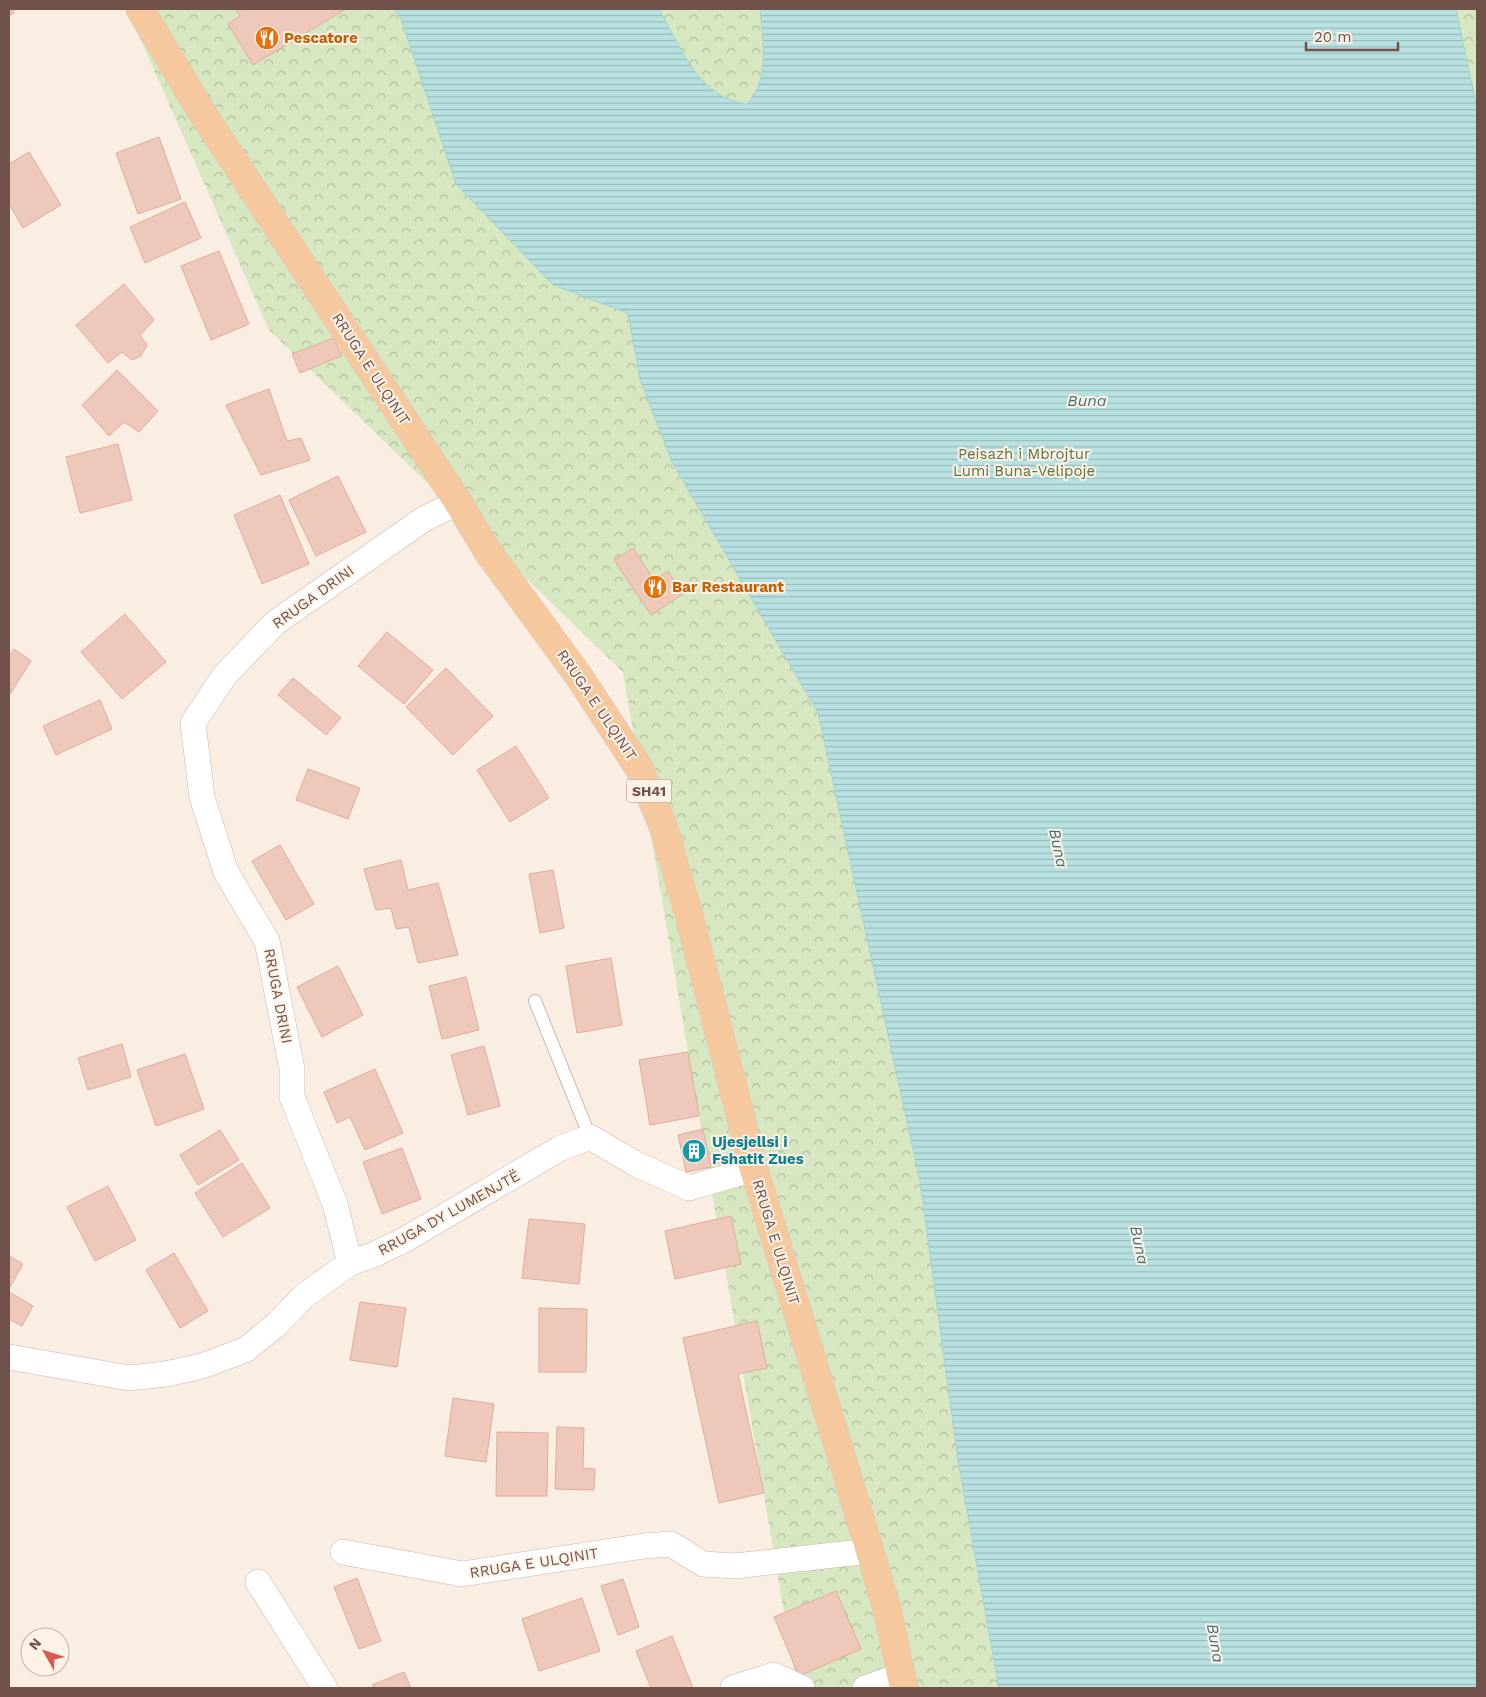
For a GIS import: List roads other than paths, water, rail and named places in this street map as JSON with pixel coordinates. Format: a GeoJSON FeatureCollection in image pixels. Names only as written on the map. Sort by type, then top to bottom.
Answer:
{"type":"FeatureCollection","features":[{"type":"Feature","properties":{"kind":"main road","name":"RRUGA E ULQINIT"},"geometry":{"type":"LineString","coordinates":[[140,9],[201,111],[458,502],[488,552],[578,674],[639,768],[662,826],[689,915],[754,1169],[870,1551],[903,1682]]}},
{"type":"Feature","properties":{"kind":"street","name":"RRUGA DRINI"},"geometry":{"type":"LineString","coordinates":[[350,1263],[335,1204],[292,1097],[292,1069],[267,941],[226,872],[202,797],[193,723],[225,675],[275,623],[424,520],[458,502]]}},
{"type":"Feature","properties":{"kind":"street"},"geometry":{"type":"LineString","coordinates":[[590,1137],[636,1164],[689,1188],[754,1169]]}},
{"type":"Feature","properties":{"kind":"street","name":"RRUGA DY LUMENJTË"},"geometry":{"type":"LineString","coordinates":[[9,1357],[129,1378],[166,1374],[202,1366],[245,1350],[275,1326],[304,1296],[350,1263],[373,1255],[406,1239],[559,1149],[590,1137]]}},
{"type":"Feature","properties":{"kind":"street","name":"RRUGA E ULQINIT"},"geometry":{"type":"LineString","coordinates":[[343,1552],[462,1574],[644,1546],[671,1544],[704,1564],[735,1566],[870,1551]]}},
{"type":"Feature","properties":{"kind":"street"},"geometry":{"type":"LineString","coordinates":[[258,1582],[325,1688]]}},
{"type":"Feature","properties":{"kind":"street"},"geometry":{"type":"LineString","coordinates":[[732,1688],[774,1675],[802,1688]]}},
{"type":"Feature","properties":{"kind":"street","name":"RRUGA E ULQINIT"},"geometry":{"type":"LineString","coordinates":[[865,1688],[903,1682]]}},
{"type":"Feature","properties":{"kind":"lane"},"geometry":{"type":"LineString","coordinates":[[535,1001],[590,1137]]}},
{"type":"Feature","properties":{"kind":"water","name":"Buna"},"geometry":{"type":"Polygon","coordinates":[[[394,9],[659,9],[683,54],[704,82],[730,100],[747,104],[754,95],[762,72],[763,46],[760,9],[1456,9],[1477,109],[1477,1688],[999,1688],[958,1460],[920,1181],[818,713],[672,462],[640,379],[628,313],[553,285],[456,184],[401,19],[394,9]]]}},
{"type":"Feature","properties":{"kind":"place","name":"Pescatore"},"geometry":{"type":"Point","coordinates":[267,38]}},
{"type":"Feature","properties":{"kind":"place","name":"Bar Restaurant"},"geometry":{"type":"Point","coordinates":[655,587]}},
{"type":"Feature","properties":{"kind":"place","name":"Ujesjellsi i Fshatit Zues"},"geometry":{"type":"Point","coordinates":[694,1151]}},
{"type":"Feature","properties":{"kind":"park label","name":"Peisazh i Mbrojtur Lumi Buna-Velipoje"},"geometry":{"type":"Point","coordinates":[1024,462]}}]}
